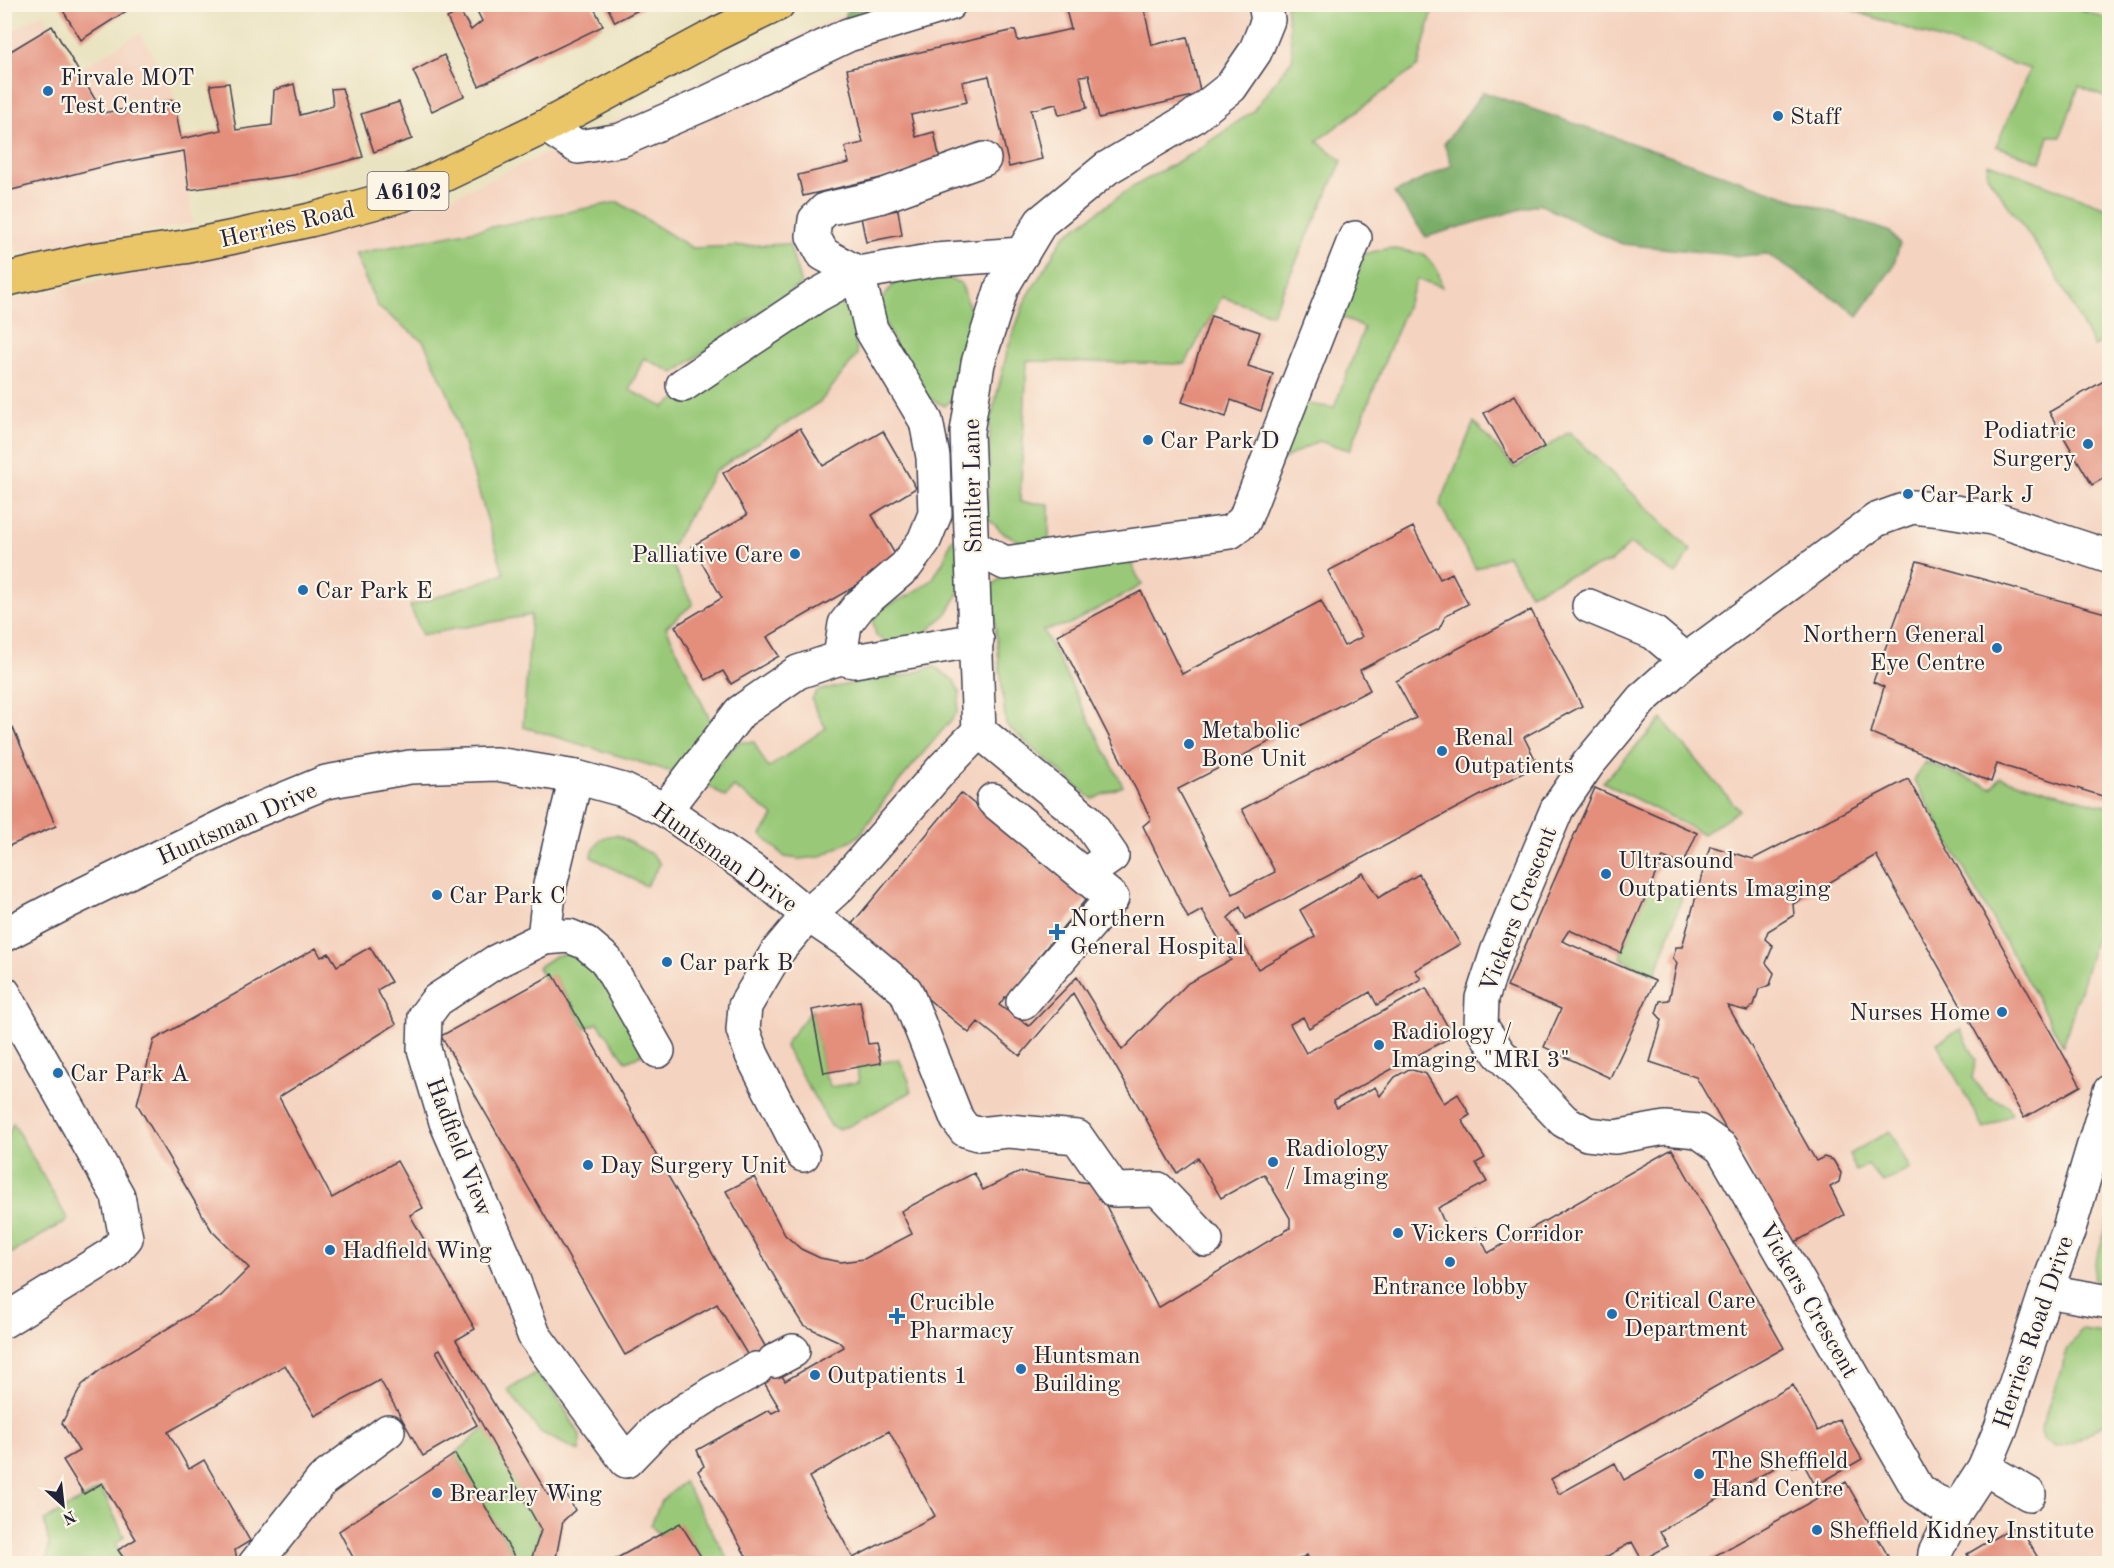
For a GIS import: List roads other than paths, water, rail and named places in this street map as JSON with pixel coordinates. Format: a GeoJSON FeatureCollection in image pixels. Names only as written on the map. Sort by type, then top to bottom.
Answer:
{"type":"FeatureCollection","features":[{"type":"Feature","properties":{"kind":"main road","name":"Herries Road"},"geometry":{"type":"LineString","coordinates":[[4,280],[91,260],[184,247],[234,237],[310,220],[402,195],[546,126],[717,34],[778,4]]}},
{"type":"Feature","properties":{"kind":"lane"},"geometry":{"type":"LineString","coordinates":[[546,126],[578,147],[621,140],[704,104],[848,35],[949,4]]}},
{"type":"Feature","properties":{"kind":"lane","name":"Smilter Lane"},"geometry":{"type":"LineString","coordinates":[[979,731],[967,432],[978,363],[1002,287],[1041,222],[1107,168],[1192,118],[1232,87],[1255,51],[1268,20],[1265,4]]}},
{"type":"Feature","properties":{"kind":"lane"},"geometry":{"type":"LineString","coordinates":[[840,658],[845,624],[859,606],[906,566],[924,542],[935,514],[933,457],[926,421],[870,328],[858,273],[823,254],[813,236],[816,220],[826,209],[879,197],[984,159]]}},
{"type":"Feature","properties":{"kind":"lane"},"geometry":{"type":"LineString","coordinates":[[972,546],[1005,563],[1230,532],[1244,521],[1355,238]]}},
{"type":"Feature","properties":{"kind":"lane"},"geometry":{"type":"LineString","coordinates":[[683,385],[816,296],[858,273],[935,260],[1022,254]]}},
{"type":"Feature","properties":{"kind":"lane","name":"Vickers Crescent"},"geometry":{"type":"LineString","coordinates":[[1956,1511],[1935,1502],[1918,1489],[1722,1148],[1698,1131],[1665,1128],[1615,1137],[1587,1134],[1564,1121],[1499,1053],[1481,1026],[1482,998],[1497,952],[1557,809],[1588,764],[1642,699],[1686,660],[1876,520],[1912,507],[1943,510],[1992,518],[2109,557]]}},
{"type":"Feature","properties":{"kind":"lane"},"geometry":{"type":"LineString","coordinates":[[1589,606],[1654,633],[1686,660]]}},
{"type":"Feature","properties":{"kind":"lane"},"geometry":{"type":"LineString","coordinates":[[665,810],[740,712],[798,672],[840,658],[854,661],[977,640]]}},
{"type":"Feature","properties":{"kind":"lane"},"geometry":{"type":"LineString","coordinates":[[802,1155],[752,1055],[743,1030],[745,1006],[777,952],[808,915],[840,886],[943,768],[979,731],[1087,820],[1112,856],[1085,876]]}},
{"type":"Feature","properties":{"kind":"lane","name":"Huntsman Drive"},"geometry":{"type":"LineString","coordinates":[[4,935],[248,814],[326,782],[410,767],[496,764],[576,777],[623,790],[665,810],[759,875],[808,915],[848,942],[906,991],[949,1102],[965,1130],[978,1134],[1008,1131],[1077,1137],[1114,1190],[1158,1189],[1206,1240]]}},
{"type":"Feature","properties":{"kind":"lane"},"geometry":{"type":"LineString","coordinates":[[576,777],[550,885],[544,938],[570,936],[586,943],[606,960],[658,1051]]}},
{"type":"Feature","properties":{"kind":"lane"},"geometry":{"type":"LineString","coordinates":[[993,800],[1112,898],[1023,1002]]}},
{"type":"Feature","properties":{"kind":"lane","name":"Hadfield View"},"geometry":{"type":"LineString","coordinates":[[544,938],[495,963],[437,1000],[425,1016],[423,1049],[446,1122],[507,1263],[534,1335],[626,1461],[658,1428],[714,1392],[774,1360]]}},
{"type":"Feature","properties":{"kind":"lane"},"geometry":{"type":"LineString","coordinates":[[4,993],[118,1196],[126,1238],[112,1254],[4,1322]]}},
{"type":"Feature","properties":{"kind":"lane","name":"Herries Road Drive"},"geometry":{"type":"LineString","coordinates":[[1934,1563],[1935,1552],[1956,1511],[1984,1468],[2001,1428],[2068,1232],[2109,1091]]}},
{"type":"Feature","properties":{"kind":"lane"},"geometry":{"type":"LineString","coordinates":[[2046,1291],[2109,1302]]}},
{"type":"Feature","properties":{"kind":"lane"},"geometry":{"type":"LineString","coordinates":[[255,1563],[322,1480],[388,1431]]}},
{"type":"Feature","properties":{"kind":"lane"},"geometry":{"type":"LineString","coordinates":[[1984,1468],[2029,1494]]}},
{"type":"Feature","properties":{"kind":"place","name":"Firvale MOT Test Centre"},"geometry":{"type":"Point","coordinates":[48,91]}},
{"type":"Feature","properties":{"kind":"place","name":"Staff"},"geometry":{"type":"Point","coordinates":[1778,116]}},
{"type":"Feature","properties":{"kind":"place","name":"Car Park D"},"geometry":{"type":"Point","coordinates":[1148,440]}},
{"type":"Feature","properties":{"kind":"place","name":"Podiatric Surgery"},"geometry":{"type":"Point","coordinates":[2088,444]}},
{"type":"Feature","properties":{"kind":"place","name":"Car Park J"},"geometry":{"type":"Point","coordinates":[1908,494]}},
{"type":"Feature","properties":{"kind":"place","name":"Palliative Care"},"geometry":{"type":"Point","coordinates":[795,554]}},
{"type":"Feature","properties":{"kind":"place","name":"Car Park E"},"geometry":{"type":"Point","coordinates":[303,590]}},
{"type":"Feature","properties":{"kind":"place","name":"Northern General Eye Centre"},"geometry":{"type":"Point","coordinates":[1997,648]}},
{"type":"Feature","properties":{"kind":"place","name":"Metabolic Bone Unit"},"geometry":{"type":"Point","coordinates":[1189,744]}},
{"type":"Feature","properties":{"kind":"place","name":"Renal Outpatients"},"geometry":{"type":"Point","coordinates":[1442,751]}},
{"type":"Feature","properties":{"kind":"place","name":"Ultrasound Outpatients Imaging"},"geometry":{"type":"Point","coordinates":[1606,874]}},
{"type":"Feature","properties":{"kind":"place","name":"Car Park C"},"geometry":{"type":"Point","coordinates":[437,895]}},
{"type":"Feature","properties":{"kind":"place","name":"Northern General Hospital"},"geometry":{"type":"Point","coordinates":[1057,932]}},
{"type":"Feature","properties":{"kind":"place","name":"Car park B"},"geometry":{"type":"Point","coordinates":[667,962]}},
{"type":"Feature","properties":{"kind":"place","name":"Nurses Home"},"geometry":{"type":"Point","coordinates":[2002,1012]}},
{"type":"Feature","properties":{"kind":"place","name":"Radiology / Imaging \"MRI 3\""},"geometry":{"type":"Point","coordinates":[1379,1045]}},
{"type":"Feature","properties":{"kind":"place","name":"Car Park A"},"geometry":{"type":"Point","coordinates":[58,1073]}},
{"type":"Feature","properties":{"kind":"place","name":"Radiology / Imaging"},"geometry":{"type":"Point","coordinates":[1273,1162]}},
{"type":"Feature","properties":{"kind":"place","name":"Day Surgery Unit"},"geometry":{"type":"Point","coordinates":[588,1165]}},
{"type":"Feature","properties":{"kind":"place","name":"Vickers Corridor"},"geometry":{"type":"Point","coordinates":[1398,1233]}},
{"type":"Feature","properties":{"kind":"place","name":"Hadfield Wing"},"geometry":{"type":"Point","coordinates":[330,1250]}},
{"type":"Feature","properties":{"kind":"place","name":"Entrance lobby"},"geometry":{"type":"Point","coordinates":[1450,1262]}},
{"type":"Feature","properties":{"kind":"place","name":"Critical Care Department"},"geometry":{"type":"Point","coordinates":[1612,1314]}},
{"type":"Feature","properties":{"kind":"place","name":"Crucible Pharmacy"},"geometry":{"type":"Point","coordinates":[897,1316]}},
{"type":"Feature","properties":{"kind":"place","name":"Huntsman Building"},"geometry":{"type":"Point","coordinates":[1021,1369]}},
{"type":"Feature","properties":{"kind":"place","name":"Outpatients 1"},"geometry":{"type":"Point","coordinates":[815,1375]}},
{"type":"Feature","properties":{"kind":"place","name":"The Sheffield Hand Centre"},"geometry":{"type":"Point","coordinates":[1699,1474]}},
{"type":"Feature","properties":{"kind":"place","name":"Brearley Wing"},"geometry":{"type":"Point","coordinates":[437,1493]}},
{"type":"Feature","properties":{"kind":"place","name":"Sheffield Kidney Institute"},"geometry":{"type":"Point","coordinates":[1817,1530]}}]}
